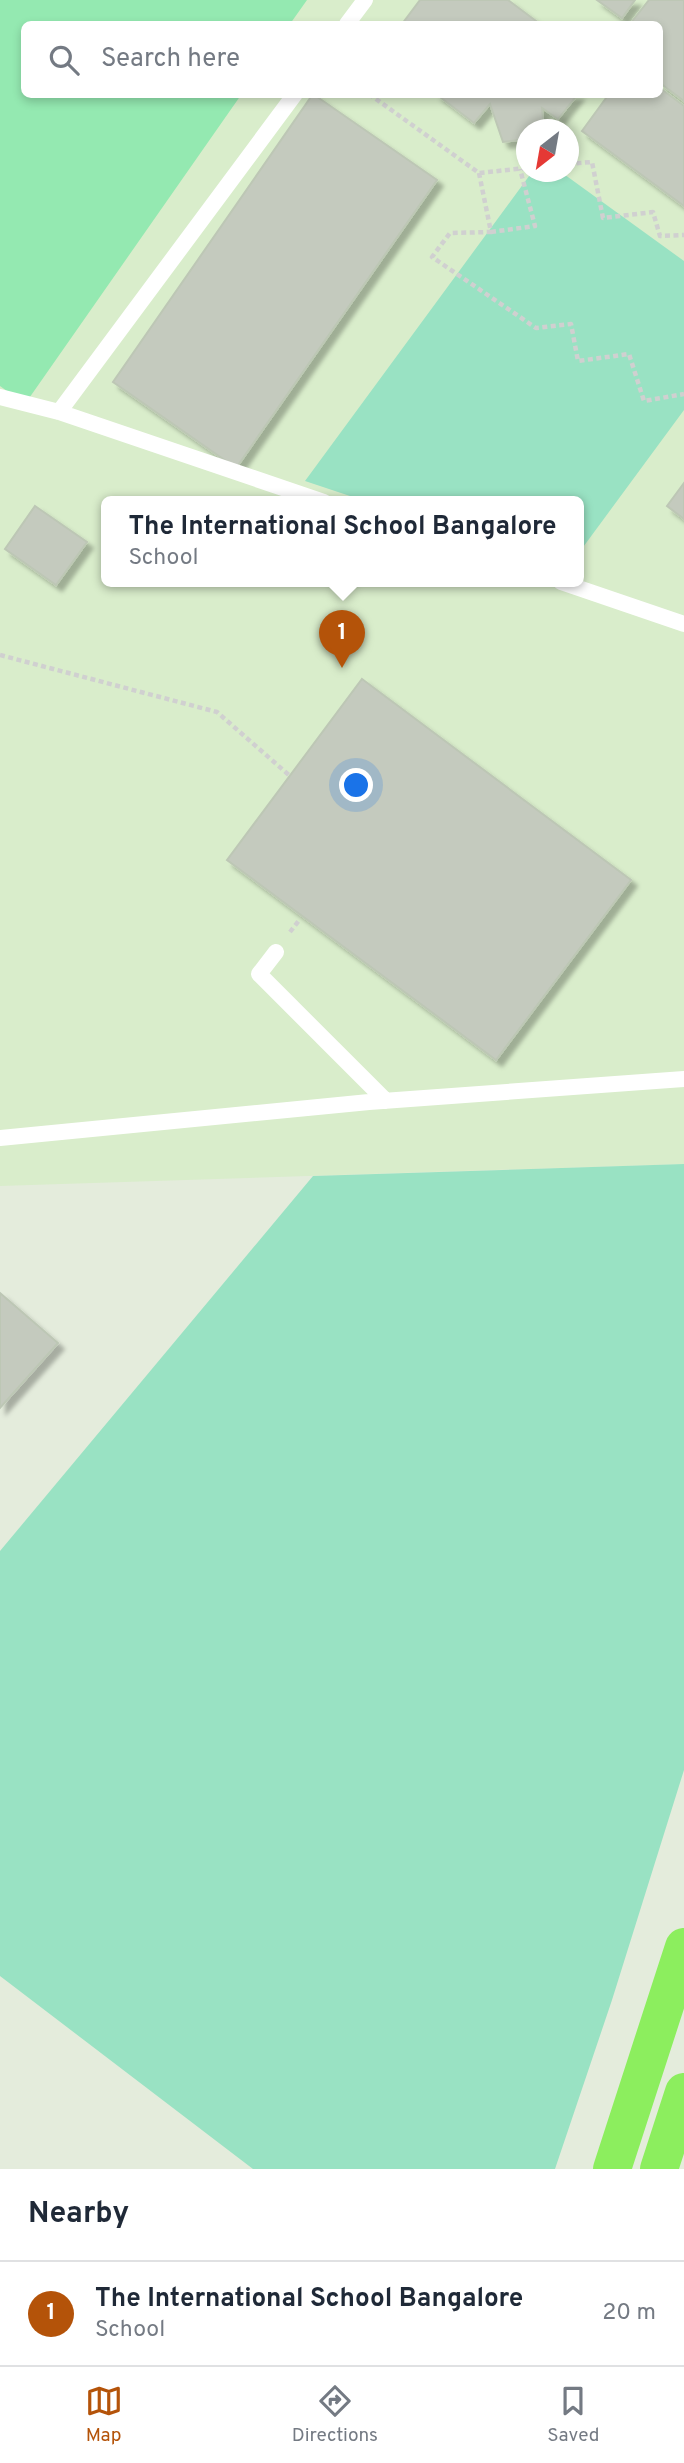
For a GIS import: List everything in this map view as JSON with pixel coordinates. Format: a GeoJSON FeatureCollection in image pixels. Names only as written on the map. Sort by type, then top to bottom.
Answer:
{"type":"FeatureCollection","features":[{"type":"Feature","properties":{"kind":"main road"},"geometry":{"type":"LineString","coordinates":[[612,2169],[684,1948]]}},
{"type":"Feature","properties":{"kind":"main road"},"geometry":{"type":"LineString","coordinates":[[659,2169],[684,2092]]}},
{"type":"Feature","properties":{"kind":"lane"},"geometry":{"type":"LineString","coordinates":[[349,21],[365,0]]}},
{"type":"Feature","properties":{"kind":"lane"},"geometry":{"type":"LineString","coordinates":[[60,412],[292,98]]}},
{"type":"Feature","properties":{"kind":"lane"},"geometry":{"type":"LineString","coordinates":[[0,397],[60,412],[306,496]]}},
{"type":"Feature","properties":{"kind":"lane"},"geometry":{"type":"LineString","coordinates":[[576,587],[684,624]]}},
{"type":"Feature","properties":{"kind":"lane"},"geometry":{"type":"LineString","coordinates":[[276,952],[259,974],[386,1101]]}},
{"type":"Feature","properties":{"kind":"lane"},"geometry":{"type":"LineString","coordinates":[[0,1138],[386,1101],[684,1079]]}},
{"type":"Feature","properties":{"kind":"path"},"geometry":{"type":"LineString","coordinates":[[375,98],[479,173],[516,170]]}},
{"type":"Feature","properties":{"kind":"path"},"geometry":{"type":"LineString","coordinates":[[579,163],[592,162],[603,218],[653,212],[660,236],[684,236]]}},
{"type":"Feature","properties":{"kind":"path"},"geometry":{"type":"LineString","coordinates":[[479,173],[491,232]]}},
{"type":"Feature","properties":{"kind":"path"},"geometry":{"type":"LineString","coordinates":[[526,182],[535,226],[491,232],[450,233],[432,257],[537,328],[571,324],[579,361],[629,354],[643,401],[684,394]]}},
{"type":"Feature","properties":{"kind":"path"},"geometry":{"type":"LineString","coordinates":[[0,655],[217,712],[290,776]]}},
{"type":"Feature","properties":{"kind":"shaded area"},"geometry":{"type":"Polygon","coordinates":[[[0,0],[684,0],[684,1164],[0,1186],[0,0]]]}},
{"type":"Feature","properties":{"kind":"shaded area"},"geometry":{"type":"Polygon","coordinates":[[[525,182],[575,182],[684,261],[684,410],[584,546],[584,496],[350,496],[305,481],[525,182]]]}},
{"type":"Feature","properties":{"kind":"shaded area"},"geometry":{"type":"Polygon","coordinates":[[[684,1164],[684,1770],[612,2000],[555,2169],[253,2169],[0,1976],[0,1551],[313,1176],[684,1164]]]}},
{"type":"Feature","properties":{"kind":"green space"},"geometry":{"type":"Polygon","coordinates":[[[0,0],[307,0],[292,21],[21,21],[21,98],[239,98],[25,404],[0,386],[0,0]]]}},
{"type":"Feature","properties":{"kind":"building"},"geometry":{"type":"Polygon","coordinates":[[[420,0],[508,0],[536,21],[404,21],[420,0]]]}},
{"type":"Feature","properties":{"kind":"building"},"geometry":{"type":"Polygon","coordinates":[[[597,0],[635,0],[622,18],[597,0]]]}},
{"type":"Feature","properties":{"kind":"building"},"geometry":{"type":"Polygon","coordinates":[[[649,0],[684,0],[684,101],[663,85],[663,21],[632,21],[649,0]]]}},
{"type":"Feature","properties":{"kind":"building"},"geometry":{"type":"Polygon","coordinates":[[[663,90],[684,106],[684,206],[582,131],[606,98],[663,98],[663,90]]]}},
{"type":"Feature","properties":{"kind":"building"},"geometry":{"type":"Polygon","coordinates":[[[310,98],[319,98],[437,180],[236,468],[113,382],[310,98]]]}},
{"type":"Feature","properties":{"kind":"building"},"geometry":{"type":"Polygon","coordinates":[[[441,98],[575,98],[558,119],[542,108],[543,119],[516,119],[516,140],[503,142],[490,104],[474,123],[441,98]]]}},
{"type":"Feature","properties":{"kind":"building"},"geometry":{"type":"Polygon","coordinates":[[[684,483],[684,519],[667,506],[684,483]]]}},
{"type":"Feature","properties":{"kind":"building"},"geometry":{"type":"Polygon","coordinates":[[[35,506],[87,542],[56,585],[5,549],[35,506]]]}},
{"type":"Feature","properties":{"kind":"building"},"geometry":{"type":"Polygon","coordinates":[[[362,679],[631,880],[496,1060],[227,860],[362,679]]]}},
{"type":"Feature","properties":{"kind":"building"},"geometry":{"type":"Polygon","coordinates":[[[0,1293],[58,1343],[0,1408],[0,1293]]]}},
{"type":"Feature","properties":{"kind":"place","name":"The International School Bangalore"},"geometry":{"type":"Point","coordinates":[342,668]}}]}
